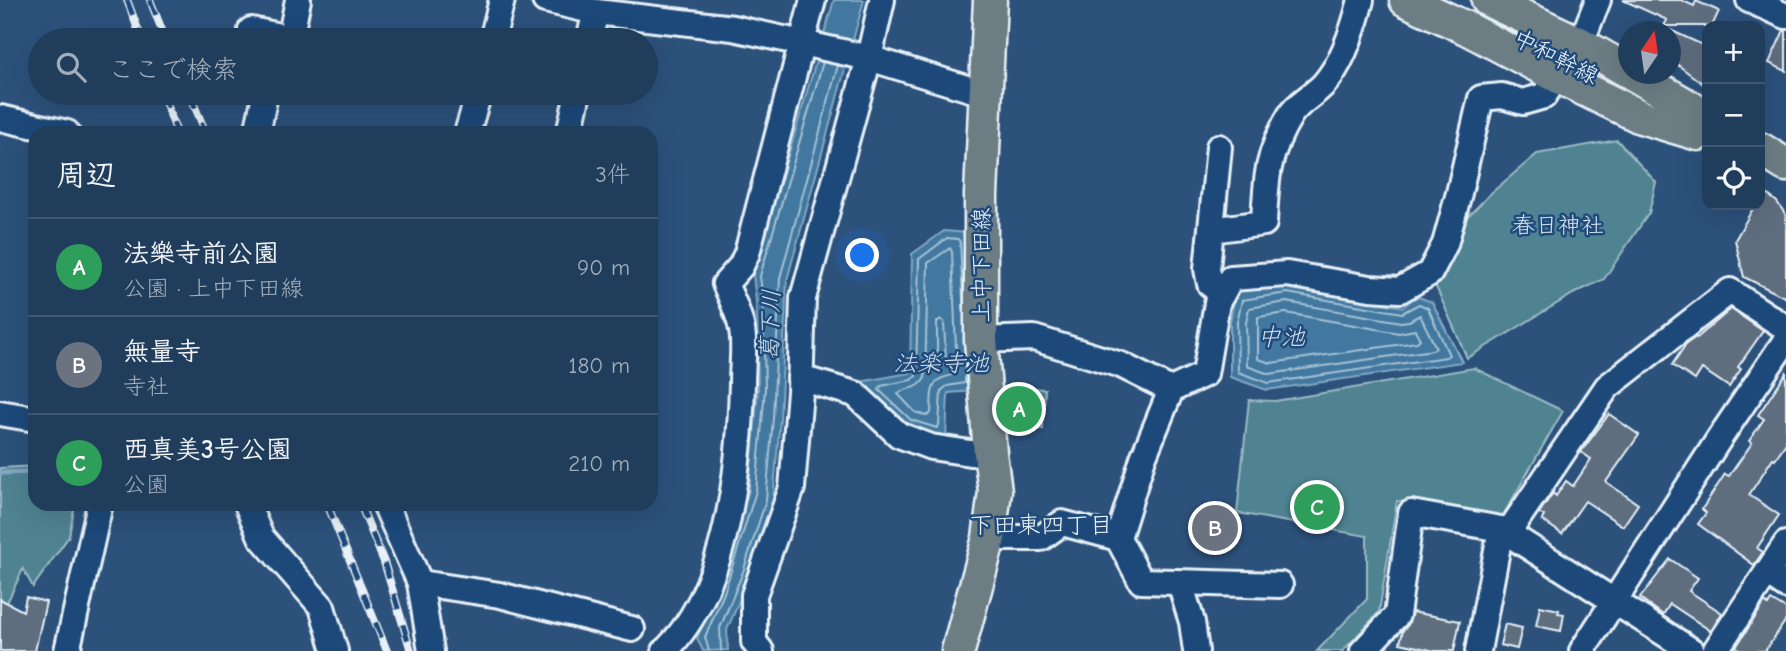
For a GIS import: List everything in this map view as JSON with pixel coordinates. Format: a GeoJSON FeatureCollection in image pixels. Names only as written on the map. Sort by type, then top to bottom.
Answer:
{"type":"FeatureCollection","features":[{"type":"Feature","properties":{"kind":"main road","name":"上中下田線"},"geometry":{"type":"LineString","coordinates":[[958,651],[989,538],[995,491],[981,340],[981,195],[990,0]]}},
{"type":"Feature","properties":{"kind":"main road"},"geometry":{"type":"LineString","coordinates":[[1406,0],[1468,29],[1573,53],[1618,55]]}},
{"type":"Feature","properties":{"kind":"main road","name":"中和幹線"},"geometry":{"type":"LineString","coordinates":[[1440,0],[1573,53],[1618,68]]}},
{"type":"Feature","properties":{"kind":"main road","name":"中和幹線"},"geometry":{"type":"LineString","coordinates":[[1488,0],[1573,53]]}},
{"type":"Feature","properties":{"kind":"main road"},"geometry":{"type":"LineString","coordinates":[[1530,0],[1573,53],[1642,117],[1700,124]]}},
{"type":"Feature","properties":{"kind":"main road","name":"中和幹線"},"geometry":{"type":"LineString","coordinates":[[1647,84],[1700,124]]}},
{"type":"Feature","properties":{"kind":"main road"},"geometry":{"type":"LineString","coordinates":[[1669,84],[1700,124]]}},
{"type":"Feature","properties":{"kind":"main road"},"geometry":{"type":"LineString","coordinates":[[1765,152],[1786,165]]}},
{"type":"Feature","properties":{"kind":"main road"},"geometry":{"type":"LineString","coordinates":[[1765,170],[1786,183]]}},
{"type":"Feature","properties":{"kind":"street"},"geometry":{"type":"LineString","coordinates":[[292,28],[298,0]]}},
{"type":"Feature","properties":{"kind":"street"},"geometry":{"type":"LineString","coordinates":[[495,28],[502,0]]}},
{"type":"Feature","properties":{"kind":"street"},"geometry":{"type":"LineString","coordinates":[[545,0],[596,12],[733,29],[802,43],[869,58],[986,94]]}},
{"type":"Feature","properties":{"kind":"street"},"geometry":{"type":"LineString","coordinates":[[665,651],[696,609],[711,574],[728,520],[737,471],[742,331],[725,284],[741,266],[747,253],[813,0]]}},
{"type":"Feature","properties":{"kind":"street"},"geometry":{"type":"LineString","coordinates":[[761,651],[754,642],[754,596],[792,488],[803,298],[869,58],[882,0]]}},
{"type":"Feature","properties":{"kind":"street"},"geometry":{"type":"LineString","coordinates":[[1211,230],[1264,223],[1266,170],[1276,143],[1293,111],[1323,85],[1334,71],[1356,21],[1361,0]]}},
{"type":"Feature","properties":{"kind":"street"},"geometry":{"type":"LineString","coordinates":[[1280,585],[1141,581],[1118,537],[1143,458],[1171,390],[1205,374],[1217,303],[1231,278],[1287,274],[1370,288],[1400,290],[1430,272],[1444,244],[1460,192],[1481,99],[1502,96],[1523,102],[1544,96],[1573,53],[1598,0]]}},
{"type":"Feature","properties":{"kind":"street"},"geometry":{"type":"LineString","coordinates":[[1749,0],[1786,16]]}},
{"type":"Feature","properties":{"kind":"street"},"geometry":{"type":"LineString","coordinates":[[592,28],[596,12]]}},
{"type":"Feature","properties":{"kind":"street"},"geometry":{"type":"LineString","coordinates":[[258,126],[263,105]]}},
{"type":"Feature","properties":{"kind":"street"},"geometry":{"type":"LineString","coordinates":[[469,126],[475,105]]}},
{"type":"Feature","properties":{"kind":"street"},"geometry":{"type":"LineString","coordinates":[[571,126],[575,105]]}},
{"type":"Feature","properties":{"kind":"street"},"geometry":{"type":"LineString","coordinates":[[0,118],[35,126]]}},
{"type":"Feature","properties":{"kind":"street"},"geometry":{"type":"LineString","coordinates":[[1219,147],[1207,269],[1210,284],[1222,294]]}},
{"type":"Feature","properties":{"kind":"street"},"geometry":{"type":"LineString","coordinates":[[1478,651],[1504,531],[1608,387],[1730,291],[1786,328]]}},
{"type":"Feature","properties":{"kind":"street"},"geometry":{"type":"LineString","coordinates":[[981,340],[1034,338],[1121,365],[1171,390]]}},
{"type":"Feature","properties":{"kind":"street"},"geometry":{"type":"LineString","coordinates":[[1582,651],[1786,340]]}},
{"type":"Feature","properties":{"kind":"street"},"geometry":{"type":"LineString","coordinates":[[800,378],[855,394],[900,435],[931,447],[990,453]]}},
{"type":"Feature","properties":{"kind":"street"},"geometry":{"type":"LineString","coordinates":[[0,413],[28,418]]}},
{"type":"Feature","properties":{"kind":"street"},"geometry":{"type":"LineString","coordinates":[[67,651],[98,511]]}},
{"type":"Feature","properties":{"kind":"street"},"geometry":{"type":"LineString","coordinates":[[250,511],[261,537],[322,607],[335,651]]}},
{"type":"Feature","properties":{"kind":"street"},"geometry":{"type":"LineString","coordinates":[[388,511],[420,583],[431,651]]}},
{"type":"Feature","properties":{"kind":"street"},"geometry":{"type":"LineString","coordinates":[[1363,651],[1397,615],[1410,513],[1504,531],[1692,651]]}},
{"type":"Feature","properties":{"kind":"street"},"geometry":{"type":"LineString","coordinates":[[989,538],[1041,538],[1062,523],[1118,537]]}},
{"type":"Feature","properties":{"kind":"street"},"geometry":{"type":"LineString","coordinates":[[1715,651],[1777,579],[1786,544]]}},
{"type":"Feature","properties":{"kind":"street"},"geometry":{"type":"LineString","coordinates":[[420,583],[500,595],[632,629]]}},
{"type":"Feature","properties":{"kind":"street"},"geometry":{"type":"LineString","coordinates":[[1180,583],[1192,622],[1196,651]]}},
{"type":"Feature","properties":{"kind":"green space","name":"春日神社"},"geometry":{"type":"Polygon","coordinates":[[[1617,140],[1656,182],[1649,213],[1604,279],[1573,294],[1467,358],[1430,273],[1460,224],[1537,154],[1617,140]]]}},
{"type":"Feature","properties":{"kind":"green space"},"geometry":{"type":"Polygon","coordinates":[[[1474,368],[1563,411],[1501,519],[1397,501],[1379,612],[1343,651],[1317,651],[1367,599],[1367,536],[1237,513],[1249,400],[1275,401],[1474,368]]]}},
{"type":"Feature","properties":{"kind":"green space"},"geometry":{"type":"Polygon","coordinates":[[[992,386],[1045,389],[1043,429],[996,428],[992,386]]]}},
{"type":"Feature","properties":{"kind":"green space"},"geometry":{"type":"Polygon","coordinates":[[[28,466],[28,511],[74,511],[69,536],[33,587],[23,569],[6,605],[0,611],[0,468],[28,466]]]}},
{"type":"Feature","properties":{"kind":"water","name":"葛下川"},"geometry":{"type":"Polygon","coordinates":[[[834,0],[864,0],[787,280],[773,501],[750,575],[727,630],[728,650],[703,651],[697,638],[717,590],[749,490],[758,389],[753,275],[834,0]]]}},
{"type":"Feature","properties":{"kind":"water","name":"法楽寺池"},"geometry":{"type":"Polygon","coordinates":[[[944,231],[967,233],[974,391],[948,393],[946,439],[907,426],[860,382],[910,373],[912,254],[944,231]]]}},
{"type":"Feature","properties":{"kind":"water","name":"中池"},"geometry":{"type":"Polygon","coordinates":[[[1287,286],[1403,307],[1416,296],[1432,302],[1462,362],[1267,390],[1230,377],[1230,321],[1236,292],[1287,286]]]}},
{"type":"Feature","properties":{"kind":"building"},"geometry":{"type":"Polygon","coordinates":[[[1623,0],[1681,0],[1694,6],[1696,1],[1719,11],[1714,21],[1702,21],[1702,26],[1681,26],[1681,21],[1667,20],[1623,0]]]}},
{"type":"Feature","properties":{"kind":"building"},"geometry":{"type":"Polygon","coordinates":[[[1784,30],[1786,31],[1786,71],[1769,63],[1784,30]]]}},
{"type":"Feature","properties":{"kind":"building"},"geometry":{"type":"Polygon","coordinates":[[[1681,35],[1702,45],[1702,83],[1681,67],[1681,35]]]}},
{"type":"Feature","properties":{"kind":"building"},"geometry":{"type":"Polygon","coordinates":[[[1765,193],[1777,202],[1786,215],[1786,298],[1744,277],[1735,240],[1752,210],[1765,210],[1765,193]]]}},
{"type":"Feature","properties":{"kind":"building"},"geometry":{"type":"Polygon","coordinates":[[[1731,309],[1763,331],[1738,367],[1741,369],[1729,387],[1702,369],[1695,380],[1672,365],[1686,344],[1731,309]]]}},
{"type":"Feature","properties":{"kind":"building"},"geometry":{"type":"Polygon","coordinates":[[[1786,373],[1786,443],[1749,495],[1779,515],[1757,548],[1763,552],[1754,565],[1698,524],[1706,513],[1702,509],[1725,474],[1729,476],[1752,443],[1749,441],[1764,419],[1758,415],[1786,373]]]}},
{"type":"Feature","properties":{"kind":"building"},"geometry":{"type":"Polygon","coordinates":[[[1609,414],[1639,435],[1606,482],[1638,504],[1623,526],[1585,501],[1562,534],[1542,520],[1544,516],[1539,513],[1553,493],[1556,496],[1566,481],[1573,486],[1591,459],[1581,452],[1609,414]]]}},
{"type":"Feature","properties":{"kind":"building"},"geometry":{"type":"Polygon","coordinates":[[[1670,559],[1698,578],[1689,591],[1722,613],[1711,631],[1670,604],[1663,615],[1640,598],[1670,559]]]}},
{"type":"Feature","properties":{"kind":"building"},"geometry":{"type":"Polygon","coordinates":[[[26,597],[46,602],[35,651],[0,651],[0,599],[23,611],[26,597]]]}},
{"type":"Feature","properties":{"kind":"building"},"geometry":{"type":"Polygon","coordinates":[[[1771,600],[1786,609],[1786,620],[1765,651],[1742,651],[1736,647],[1765,602],[1768,605],[1771,600]]]}},
{"type":"Feature","properties":{"kind":"building"},"geometry":{"type":"Polygon","coordinates":[[[1540,606],[1559,610],[1558,613],[1564,614],[1561,631],[1536,626],[1540,606]]]}},
{"type":"Feature","properties":{"kind":"building"},"geometry":{"type":"Polygon","coordinates":[[[1412,612],[1460,621],[1454,651],[1435,651],[1400,643],[1412,612]]]}},
{"type":"Feature","properties":{"kind":"building"},"geometry":{"type":"Polygon","coordinates":[[[1505,624],[1522,628],[1517,649],[1500,645],[1505,624]]]}},
{"type":"Feature","properties":{"kind":"waterway"},"geometry":{"type":"LineString","coordinates":[[0,473],[28,472]]}},
{"type":"Feature","properties":{"kind":"railway"},"geometry":{"type":"LineString","coordinates":[[127,0],[138,28]]}},
{"type":"Feature","properties":{"kind":"railway"},"geometry":{"type":"LineString","coordinates":[[150,0],[161,28]]}},
{"type":"Feature","properties":{"kind":"railway"},"geometry":{"type":"LineString","coordinates":[[166,105],[174,126]]}},
{"type":"Feature","properties":{"kind":"railway"},"geometry":{"type":"LineString","coordinates":[[194,105],[203,126]]}},
{"type":"Feature","properties":{"kind":"railway"},"geometry":{"type":"LineString","coordinates":[[330,511],[387,651]]}},
{"type":"Feature","properties":{"kind":"railway"},"geometry":{"type":"LineString","coordinates":[[363,511],[384,562],[411,651]]}},
{"type":"Feature","properties":{"kind":"place","name":"法樂寺前公園"},"geometry":{"type":"Point","coordinates":[1019,409]}},
{"type":"Feature","properties":{"kind":"place","name":"西真美3号公園"},"geometry":{"type":"Point","coordinates":[1317,507]}},
{"type":"Feature","properties":{"kind":"place","name":"無量寺"},"geometry":{"type":"Point","coordinates":[1215,528]}},
{"type":"Feature","properties":{"kind":"district","name":"下田東四丁目"},"geometry":{"type":"Point","coordinates":[1041,525]}}]}
